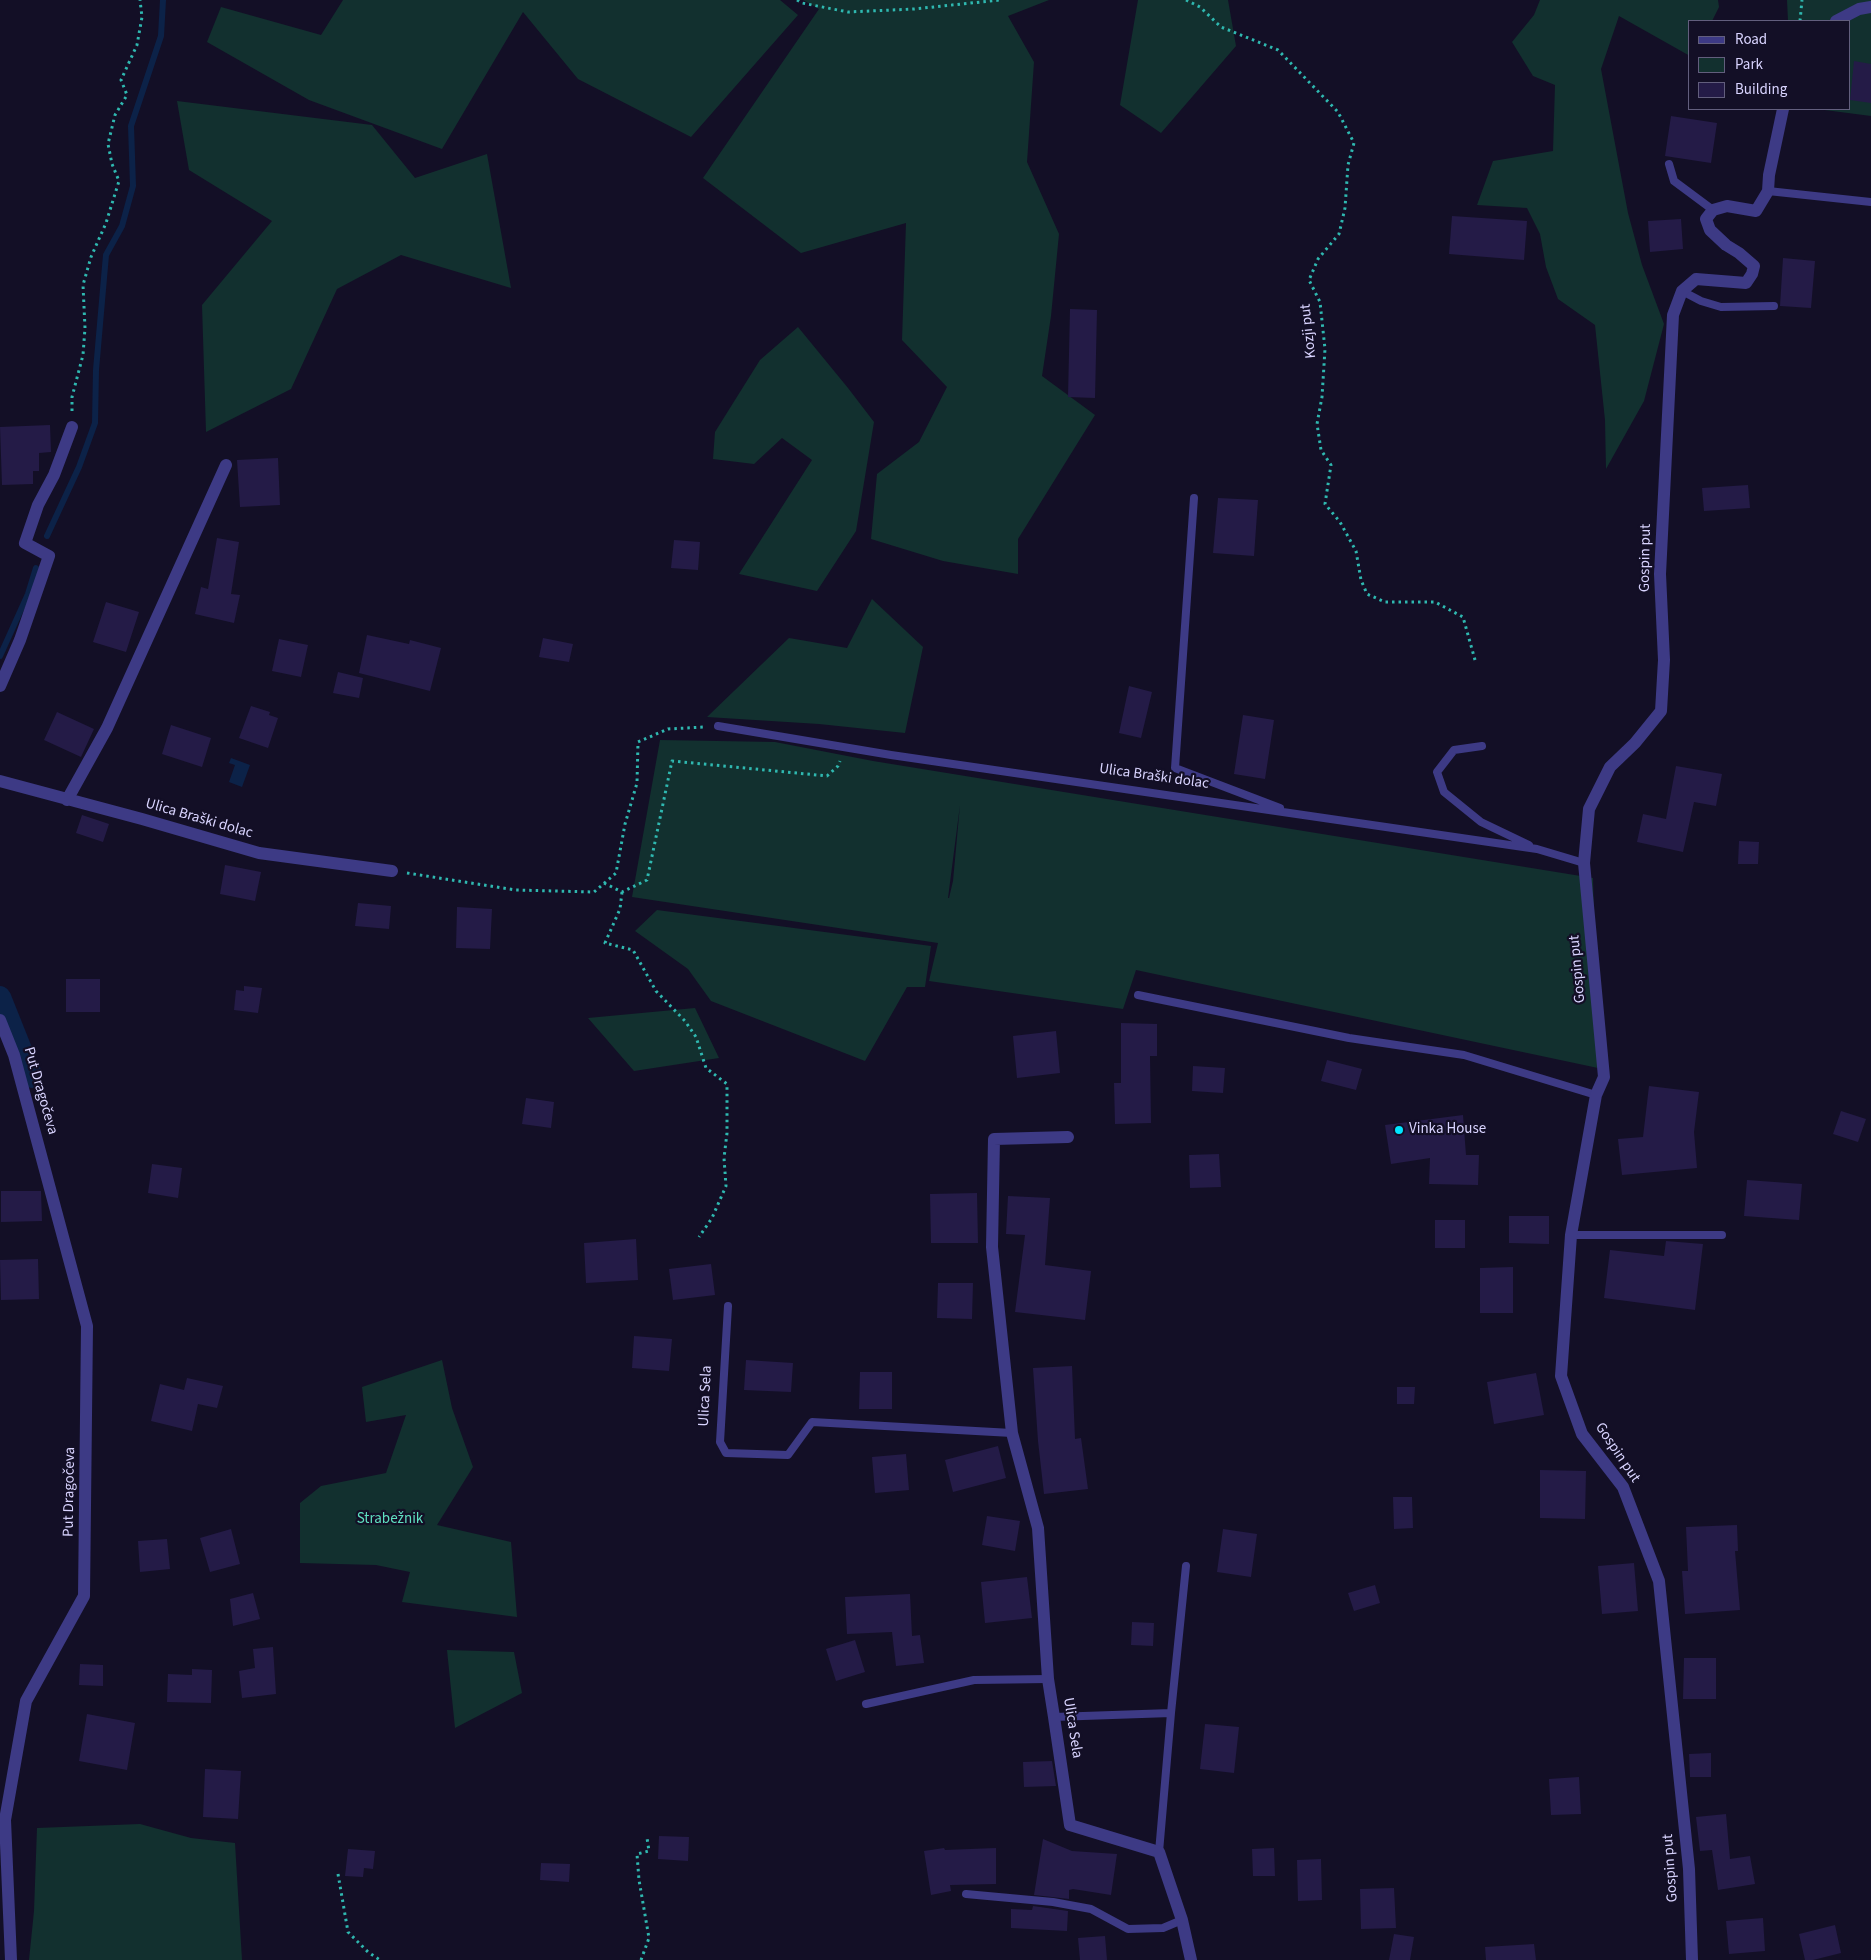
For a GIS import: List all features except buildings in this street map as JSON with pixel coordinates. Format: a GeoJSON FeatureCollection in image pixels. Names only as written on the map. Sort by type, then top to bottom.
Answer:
{"type":"FeatureCollection","features":[{"type":"Feature","properties":{"kind":"street"},"geometry":{"type":"LineString","coordinates":[[1838,20],[1859,9],[1871,7]]}},
{"type":"Feature","properties":{"kind":"street"},"geometry":{"type":"LineString","coordinates":[[1682,290],[1696,279],[1746,283],[1752,274],[1754,266],[1710,230],[1706,219],[1713,210],[1727,206],[1756,211],[1768,191],[1769,175],[1784,110]]}},
{"type":"Feature","properties":{"kind":"street","name":"Gospin put"},"geometry":{"type":"LineString","coordinates":[[1682,290],[1673,315],[1664,489],[1660,574],[1664,660],[1661,711],[1634,743],[1610,767],[1589,809],[1584,863],[1604,1077],[1596,1095],[1571,1235],[1560,1376],[1582,1434],[1623,1488],[1660,1581],[1689,1869],[1692,1960]]}},
{"type":"Feature","properties":{"kind":"street"},"geometry":{"type":"LineString","coordinates":[[0,686],[20,640],[50,556],[25,543],[38,505],[54,475],[72,427]]}},
{"type":"Feature","properties":{"kind":"street"},"geometry":{"type":"LineString","coordinates":[[67,800],[107,728],[226,465]]}},
{"type":"Feature","properties":{"kind":"street","name":"Ulica Braški dolac"},"geometry":{"type":"LineString","coordinates":[[0,781],[259,853],[392,871]]}},
{"type":"Feature","properties":{"kind":"street","name":"Put Dragočeva"},"geometry":{"type":"LineString","coordinates":[[0,1020],[14,1055],[87,1326],[84,1596],[26,1700],[3,1819],[11,1960]]}},
{"type":"Feature","properties":{"kind":"street","name":"Ulica Sela"},"geometry":{"type":"LineString","coordinates":[[1068,1137],[994,1139],[992,1247],[1012,1433],[1038,1528],[1048,1679],[1070,1824],[1159,1852]]}},
{"type":"Feature","properties":{"kind":"street"},"geometry":{"type":"LineString","coordinates":[[1159,1852],[1182,1920],[1191,1960]]}},
{"type":"Feature","properties":{"kind":"lane"},"geometry":{"type":"LineString","coordinates":[[1669,164],[1674,181],[1713,210]]}},
{"type":"Feature","properties":{"kind":"lane"},"geometry":{"type":"LineString","coordinates":[[1768,191],[1871,202]]}},
{"type":"Feature","properties":{"kind":"lane"},"geometry":{"type":"LineString","coordinates":[[1682,290],[1701,301],[1721,307],[1774,306]]}},
{"type":"Feature","properties":{"kind":"lane"},"geometry":{"type":"LineString","coordinates":[[1194,498],[1175,768],[1294,813]]}},
{"type":"Feature","properties":{"kind":"lane","name":"Ulica Braški dolac"},"geometry":{"type":"LineString","coordinates":[[718,726],[891,756],[1537,849],[1584,863]]}},
{"type":"Feature","properties":{"kind":"lane"},"geometry":{"type":"LineString","coordinates":[[1482,746],[1454,750],[1437,772],[1444,792],[1481,822],[1537,849]]}},
{"type":"Feature","properties":{"kind":"lane"},"geometry":{"type":"LineString","coordinates":[[1138,995],[1349,1038],[1464,1055],[1596,1095]]}},
{"type":"Feature","properties":{"kind":"lane"},"geometry":{"type":"LineString","coordinates":[[1571,1235],[1722,1235]]}},
{"type":"Feature","properties":{"kind":"lane","name":"Ulica Sela"},"geometry":{"type":"LineString","coordinates":[[728,1306],[720,1442],[726,1453],[788,1455],[812,1422],[1012,1433]]}},
{"type":"Feature","properties":{"kind":"lane"},"geometry":{"type":"LineString","coordinates":[[1159,1852],[1186,1566]]}},
{"type":"Feature","properties":{"kind":"lane"},"geometry":{"type":"LineString","coordinates":[[866,1704],[974,1680],[1048,1679]]}},
{"type":"Feature","properties":{"kind":"lane"},"geometry":{"type":"LineString","coordinates":[[1054,1717],[1171,1713]]}},
{"type":"Feature","properties":{"kind":"lane"},"geometry":{"type":"LineString","coordinates":[[966,1894],[1053,1902],[1091,1909],[1128,1928],[1163,1928],[1182,1920]]}},
{"type":"Feature","properties":{"kind":"path"},"geometry":{"type":"LineString","coordinates":[[72,427],[72,397],[83,355],[85,328],[83,285],[91,257],[106,224],[119,181],[112,164],[108,144],[114,115],[127,95],[121,80],[137,45],[142,17],[140,0]]}},
{"type":"Feature","properties":{"kind":"path"},"geometry":{"type":"LineString","coordinates":[[797,0],[802,3],[848,12],[914,9],[1000,0]]}},
{"type":"Feature","properties":{"kind":"path","name":"Kozji put"},"geometry":{"type":"LineString","coordinates":[[1186,0],[1200,7],[1221,27],[1278,50],[1338,112],[1354,143],[1348,165],[1345,208],[1339,234],[1318,259],[1309,280],[1320,302],[1325,349],[1322,397],[1317,424],[1321,450],[1331,465],[1325,504],[1340,522],[1356,551],[1361,580],[1367,594],[1385,602],[1435,602],[1464,617],[1475,660]]}},
{"type":"Feature","properties":{"kind":"path"},"geometry":{"type":"LineString","coordinates":[[1800,20],[1802,0]]}},
{"type":"Feature","properties":{"kind":"path"},"geometry":{"type":"LineString","coordinates":[[392,871],[516,890],[594,892],[616,873],[625,824],[637,783],[638,742],[668,729],[718,726]]}},
{"type":"Feature","properties":{"kind":"path"},"geometry":{"type":"LineString","coordinates":[[622,892],[647,880],[672,761],[827,776],[838,766],[846,747]]}},
{"type":"Feature","properties":{"kind":"path"},"geometry":{"type":"LineString","coordinates":[[604,883],[622,892]]}},
{"type":"Feature","properties":{"kind":"path"},"geometry":{"type":"LineString","coordinates":[[622,892],[620,909],[604,943],[633,950],[656,991],[685,1021],[696,1037],[706,1068],[727,1084],[727,1133],[724,1158],[726,1186],[712,1218],[699,1236]]}},
{"type":"Feature","properties":{"kind":"path"},"geometry":{"type":"LineString","coordinates":[[641,1960],[649,1938],[639,1880],[637,1854],[649,1851],[647,1838]]}},
{"type":"Feature","properties":{"kind":"path"},"geometry":{"type":"LineString","coordinates":[[338,1874],[348,1932],[368,1952],[380,1960]]}},
{"type":"Feature","properties":{"kind":"green space"},"geometry":{"type":"Polygon","coordinates":[[[343,0],[780,0],[798,15],[691,137],[578,79],[523,12],[442,149],[309,100],[207,42],[221,7],[321,35],[343,0]]]}},
{"type":"Feature","properties":{"kind":"green space"},"geometry":{"type":"Polygon","coordinates":[[[803,0],[1049,0],[1008,16],[1034,62],[1027,162],[1059,234],[1051,316],[1042,376],[1095,415],[1018,539],[1018,574],[943,561],[871,539],[877,474],[919,442],[947,387],[902,340],[906,223],[801,253],[703,178],[819,9],[803,0]]]}},
{"type":"Feature","properties":{"kind":"green space"},"geometry":{"type":"Polygon","coordinates":[[[1138,0],[1228,0],[1236,46],[1161,133],[1120,105],[1138,0]]]}},
{"type":"Feature","properties":{"kind":"green space"},"geometry":{"type":"Polygon","coordinates":[[[1540,0],[1718,0],[1719,7],[1712,20],[1688,20],[1688,55],[1619,16],[1601,69],[1628,213],[1642,265],[1664,324],[1644,401],[1606,469],[1605,420],[1595,325],[1558,299],[1546,267],[1540,234],[1527,208],[1477,205],[1493,161],[1553,151],[1555,85],[1533,76],[1512,42],[1534,15],[1540,0]]]}},
{"type":"Feature","properties":{"kind":"green space"},"geometry":{"type":"Polygon","coordinates":[[[1787,0],[1871,0],[1871,116],[1825,110],[1851,110],[1851,20],[1788,20],[1787,0]]]}},
{"type":"Feature","properties":{"kind":"green space"},"geometry":{"type":"Polygon","coordinates":[[[177,101],[372,125],[415,178],[487,154],[511,288],[401,255],[337,289],[291,389],[206,432],[202,305],[272,221],[189,170],[177,101]]]}},
{"type":"Feature","properties":{"kind":"green space"},"geometry":{"type":"Polygon","coordinates":[[[798,327],[874,422],[856,531],[817,591],[739,574],[812,460],[782,438],[754,464],[713,459],[715,432],[760,360],[798,327]]]}},
{"type":"Feature","properties":{"kind":"green space"},"geometry":{"type":"Polygon","coordinates":[[[872,599],[923,647],[905,733],[819,724],[707,717],[789,638],[847,648],[872,599]]]}},
{"type":"Feature","properties":{"kind":"green space"},"geometry":{"type":"Polygon","coordinates":[[[660,740],[775,742],[873,761],[1593,878],[1598,1068],[1136,970],[1123,1009],[929,981],[938,943],[632,897],[660,740]],[[960,805],[948,898],[953,881],[960,805]]]}},
{"type":"Feature","properties":{"kind":"green space"},"geometry":{"type":"Polygon","coordinates":[[[657,910],[931,946],[925,987],[907,987],[865,1061],[711,1001],[688,969],[635,931],[657,910]]]}},
{"type":"Feature","properties":{"kind":"green space"},"geometry":{"type":"Polygon","coordinates":[[[695,1008],[719,1058],[634,1071],[588,1018],[695,1008]]]}},
{"type":"Feature","properties":{"kind":"green space","name":"Strabežnik"},"geometry":{"type":"Polygon","coordinates":[[[442,1360],[452,1408],[473,1467],[437,1525],[511,1542],[517,1617],[402,1602],[410,1572],[376,1565],[300,1563],[300,1503],[321,1486],[386,1473],[406,1415],[366,1422],[362,1387],[442,1360]]]}},
{"type":"Feature","properties":{"kind":"green space"},"geometry":{"type":"Polygon","coordinates":[[[447,1650],[514,1652],[522,1693],[455,1728],[447,1650]]]}},
{"type":"Feature","properties":{"kind":"green space"},"geometry":{"type":"Polygon","coordinates":[[[140,1824],[191,1838],[235,1843],[242,1960],[29,1960],[34,1911],[37,1828],[140,1824]]]}},
{"type":"Feature","properties":{"kind":"water"},"geometry":{"type":"Polygon","coordinates":[[[231,758],[250,765],[242,787],[229,782],[235,765],[229,763],[231,758]]]}},
{"type":"Feature","properties":{"kind":"waterway"},"geometry":{"type":"LineString","coordinates":[[47,536],[79,467],[95,423],[96,370],[106,255],[122,226],[133,186],[131,126],[161,36],[163,0]]}},
{"type":"Feature","properties":{"kind":"waterway"},"geometry":{"type":"LineString","coordinates":[[0,656],[28,594],[36,568]]}},
{"type":"Feature","properties":{"kind":"waterway"},"geometry":{"type":"LineString","coordinates":[[0,997],[32,1077]]}},
{"type":"Feature","properties":{"kind":"place","name":"Vinka House"},"geometry":{"type":"Point","coordinates":[1399,1130]}}]}
